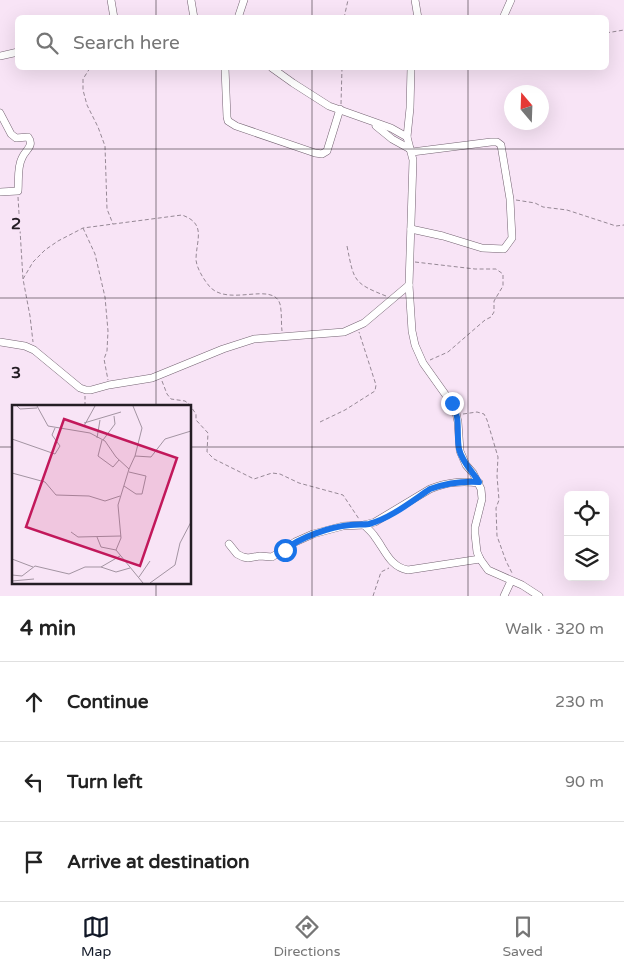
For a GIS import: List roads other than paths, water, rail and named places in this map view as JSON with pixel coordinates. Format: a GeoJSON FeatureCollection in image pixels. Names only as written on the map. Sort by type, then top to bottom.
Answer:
{"type":"FeatureCollection","features":[{"type":"Feature","properties":{"kind":"street"},"geometry":{"type":"LineString","coordinates":[[111,0],[114,15]]}},
{"type":"Feature","properties":{"kind":"street"},"geometry":{"type":"LineString","coordinates":[[191,0],[194,15]]}},
{"type":"Feature","properties":{"kind":"street"},"geometry":{"type":"LineString","coordinates":[[239,15],[244,0]]}},
{"type":"Feature","properties":{"kind":"street"},"geometry":{"type":"LineString","coordinates":[[414,0],[417,15]]}},
{"type":"Feature","properties":{"kind":"street"},"geometry":{"type":"LineString","coordinates":[[504,15],[511,0]]}},
{"type":"Feature","properties":{"kind":"street"},"geometry":{"type":"LineString","coordinates":[[0,56],[15,53]]}},
{"type":"Feature","properties":{"kind":"street"},"geometry":{"type":"LineString","coordinates":[[225,70],[228,121],[236,126],[315,153],[322,154],[327,151],[340,109]]}},
{"type":"Feature","properties":{"kind":"street"},"geometry":{"type":"LineString","coordinates":[[275,70],[320,101],[371,122],[391,128],[407,137]]}},
{"type":"Feature","properties":{"kind":"street"},"geometry":{"type":"LineString","coordinates":[[411,70],[407,137],[413,160],[409,285],[412,331],[415,345],[423,363],[452,403],[457,414],[460,451],[466,464],[479,482],[482,499],[475,534],[477,552],[480,559],[488,570],[512,578],[540,596]]}},
{"type":"Feature","properties":{"kind":"street"},"geometry":{"type":"LineString","coordinates":[[0,113],[14,137],[28,137],[30,142],[30,147],[20,163],[18,191],[0,192]]}},
{"type":"Feature","properties":{"kind":"street"},"geometry":{"type":"LineString","coordinates":[[371,122],[411,151],[497,142],[501,145],[510,199],[512,238],[504,249],[482,248],[411,229]]}},
{"type":"Feature","properties":{"kind":"street"},"geometry":{"type":"LineString","coordinates":[[0,342],[25,346],[34,350],[80,388],[86,390],[160,376],[254,339],[344,332],[358,326],[394,299],[409,285]]}},
{"type":"Feature","properties":{"kind":"street"},"geometry":{"type":"LineString","coordinates":[[229,544],[237,554],[243,557],[272,557],[295,542],[313,534],[349,525],[364,525],[386,516],[430,489],[440,485],[464,481],[479,482]]}},
{"type":"Feature","properties":{"kind":"street"},"geometry":{"type":"LineString","coordinates":[[364,525],[374,535],[390,561],[396,566],[408,570],[480,559]]}},
{"type":"Feature","properties":{"kind":"street"},"geometry":{"type":"LineString","coordinates":[[504,596],[512,578]]}}]}
